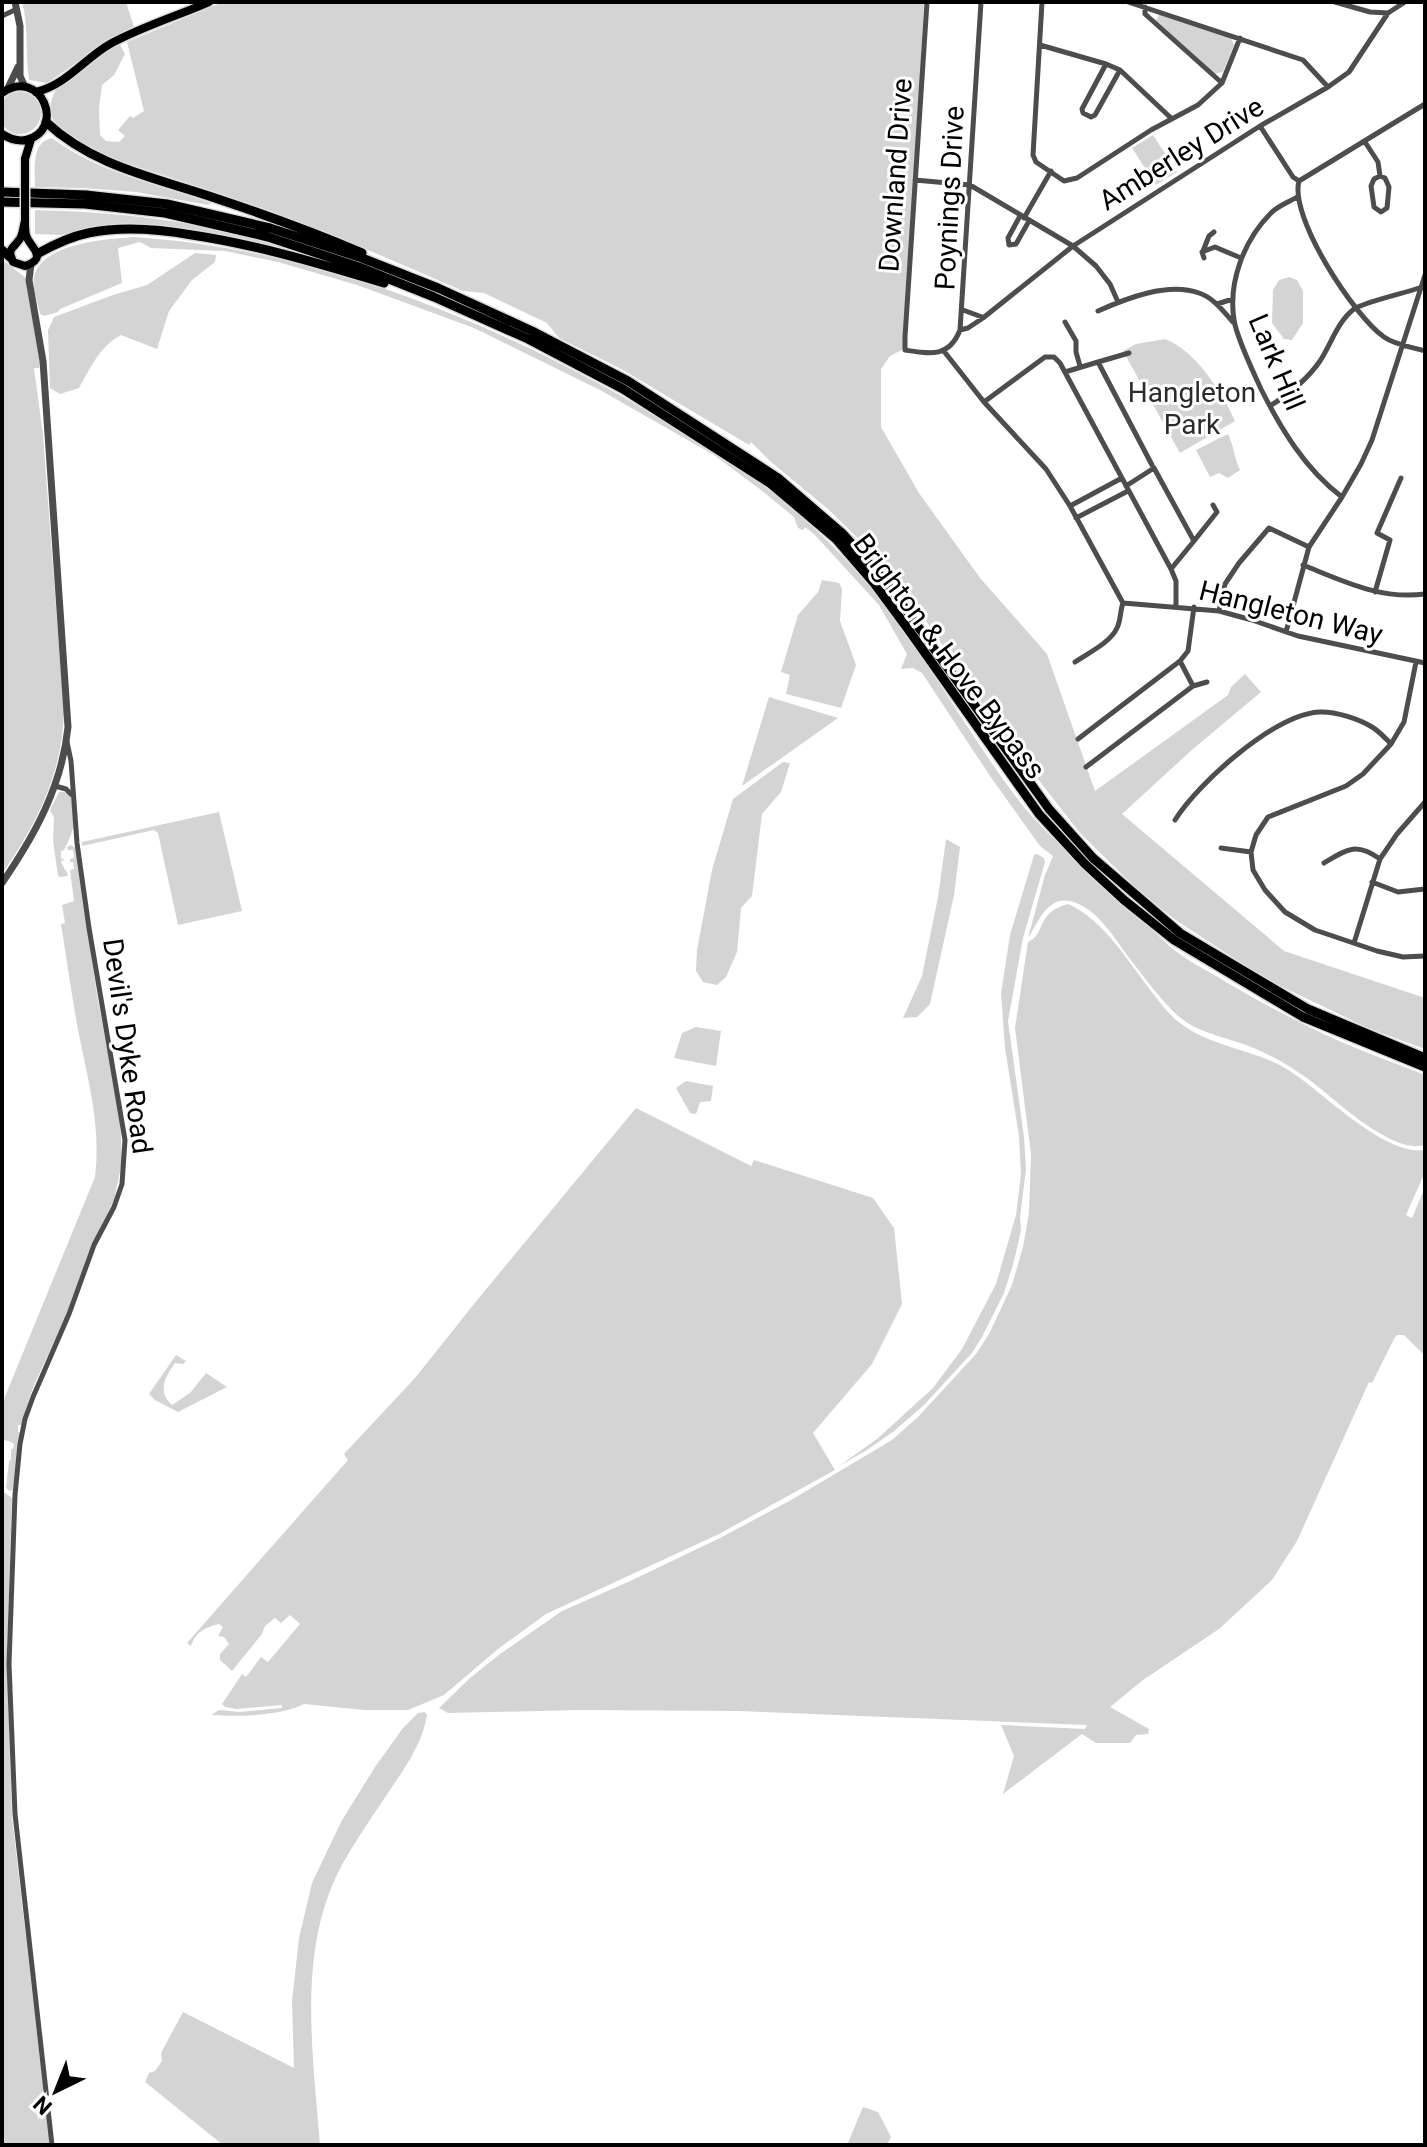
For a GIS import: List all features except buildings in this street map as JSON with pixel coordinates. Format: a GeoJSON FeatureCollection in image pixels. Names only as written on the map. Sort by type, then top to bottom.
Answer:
{"type":"FeatureCollection","features":[{"type":"Feature","properties":{"kind":"highway"},"geometry":{"type":"LineString","coordinates":[[46,122],[67,141],[100,159],[289,223],[364,253],[401,273]]}},
{"type":"Feature","properties":{"kind":"highway","name":"Brighton & Hove Bypass"},"geometry":{"type":"LineString","coordinates":[[2,192],[86,195],[187,207],[270,228],[401,273],[512,321],[603,367],[667,405],[778,478],[843,534],[886,582],[1040,797],[1093,858],[1180,933],[1308,1009],[1425,1058]]}},
{"type":"Feature","properties":{"kind":"highway","name":"Brighton & Hove Bypass"},"geometry":{"type":"LineString","coordinates":[[2,202],[125,208],[268,237],[434,297],[528,339],[623,389],[771,484],[836,539],[874,583],[1039,814],[1085,864],[1124,900],[1174,940],[1303,1017],[1425,1067]]}},
{"type":"Feature","properties":{"kind":"highway"},"geometry":{"type":"LineString","coordinates":[[34,259],[63,240],[88,233],[115,229],[158,230],[278,251],[434,297]]}},
{"type":"Feature","properties":{"kind":"highway"},"geometry":{"type":"LineString","coordinates":[[2,250],[11,258]]}},
{"type":"Feature","properties":{"kind":"main road"},"geometry":{"type":"LineString","coordinates":[[36,92],[53,87],[111,43],[209,2]]}},
{"type":"Feature","properties":{"kind":"main road"},"geometry":{"type":"LineString","coordinates":[[4,92],[25,87],[36,92],[46,104]]}},
{"type":"Feature","properties":{"kind":"main road"},"geometry":{"type":"LineString","coordinates":[[2,134],[15,140],[31,139],[37,135],[46,122],[46,104],[53,87]]}},
{"type":"Feature","properties":{"kind":"main road"},"geometry":{"type":"LineString","coordinates":[[24,241],[25,159],[31,139]]}},
{"type":"Feature","properties":{"kind":"main road"},"geometry":{"type":"LineString","coordinates":[[15,140],[25,159]]}},
{"type":"Feature","properties":{"kind":"main road"},"geometry":{"type":"LineString","coordinates":[[24,241],[35,246],[34,259],[21,266],[11,258],[11,250],[24,241]]}},
{"type":"Feature","properties":{"kind":"street","name":"Downland Drive"},"geometry":{"type":"LineString","coordinates":[[927,2],[905,350],[931,354],[943,350]]}},
{"type":"Feature","properties":{"kind":"street","name":"Poynings Drive"},"geometry":{"type":"LineString","coordinates":[[943,350],[956,340],[963,310],[981,2]]}},
{"type":"Feature","properties":{"kind":"street"},"geometry":{"type":"LineString","coordinates":[[1042,2],[1033,155],[1036,162],[1064,181],[1077,178],[1171,118],[1198,105],[1222,83],[1240,38]]}},
{"type":"Feature","properties":{"kind":"street"},"geometry":{"type":"LineString","coordinates":[[1128,2],[1303,60],[1328,87]]}},
{"type":"Feature","properties":{"kind":"street"},"geometry":{"type":"LineString","coordinates":[[1335,2],[1370,12],[1388,13],[1405,2]]}},
{"type":"Feature","properties":{"kind":"street"},"geometry":{"type":"LineString","coordinates":[[2,16],[16,5]]}},
{"type":"Feature","properties":{"kind":"street"},"geometry":{"type":"LineString","coordinates":[[16,5],[21,43],[20,76],[25,87]]}},
{"type":"Feature","properties":{"kind":"street"},"geometry":{"type":"LineString","coordinates":[[1145,7],[1145,14],[1222,83]]}},
{"type":"Feature","properties":{"kind":"street","name":"Amberley Drive"},"geometry":{"type":"LineString","coordinates":[[960,330],[983,318],[1073,246],[1349,72],[1388,13]]}},
{"type":"Feature","properties":{"kind":"street"},"geometry":{"type":"LineString","coordinates":[[1040,45],[1120,70],[1171,118]]}},
{"type":"Feature","properties":{"kind":"street"},"geometry":{"type":"LineString","coordinates":[[1106,64],[1082,109],[1086,116],[1095,115],[1120,70]]}},
{"type":"Feature","properties":{"kind":"street"},"geometry":{"type":"LineString","coordinates":[[4,92],[19,65]]}},
{"type":"Feature","properties":{"kind":"street"},"geometry":{"type":"LineString","coordinates":[[1299,181],[1425,104]]}},
{"type":"Feature","properties":{"kind":"street"},"geometry":{"type":"LineString","coordinates":[[1260,126],[1293,177],[1299,181]]}},
{"type":"Feature","properties":{"kind":"street"},"geometry":{"type":"LineString","coordinates":[[1365,142],[1377,161],[1380,176]]}},
{"type":"Feature","properties":{"kind":"street"},"geometry":{"type":"LineString","coordinates":[[1024,218],[1016,244],[1009,245],[1008,238],[1024,218],[1051,171]]}},
{"type":"Feature","properties":{"kind":"street"},"geometry":{"type":"LineString","coordinates":[[1380,176],[1387,179],[1389,187],[1387,208],[1381,212],[1374,207],[1371,186],[1374,179],[1380,176]]}},
{"type":"Feature","properties":{"kind":"street"},"geometry":{"type":"LineString","coordinates":[[915,180],[970,185],[1073,246],[1096,266],[1110,284],[1118,302]]}},
{"type":"Feature","properties":{"kind":"street"},"geometry":{"type":"LineString","coordinates":[[1299,181],[1297,197],[1317,249],[1341,290],[1381,335],[1425,351]]}},
{"type":"Feature","properties":{"kind":"street","name":"Lark Hill"},"geometry":{"type":"LineString","coordinates":[[1297,197],[1274,211],[1252,238],[1241,258],[1233,299],[1234,323],[1270,406],[1294,446],[1316,475],[1342,497]]}},
{"type":"Feature","properties":{"kind":"street"},"geometry":{"type":"LineString","coordinates":[[1215,247],[1203,255],[1211,234],[1215,247],[1241,258]]}},
{"type":"Feature","properties":{"kind":"street","name":"Devil's Dyke Road"},"geometry":{"type":"LineString","coordinates":[[29,280],[34,259]]}},
{"type":"Feature","properties":{"kind":"street","name":"Devil's Dyke Road"},"geometry":{"type":"LineString","coordinates":[[21,266],[29,280],[43,361],[68,708],[67,741],[77,843],[125,1140],[122,1184],[114,1207],[94,1245],[25,1419],[15,1495],[9,1664],[15,1814],[52,2145]]}},
{"type":"Feature","properties":{"kind":"street"},"geometry":{"type":"LineString","coordinates":[[1286,632],[1309,547],[1342,497],[1372,440],[1425,275]]}},
{"type":"Feature","properties":{"kind":"street"},"geometry":{"type":"LineString","coordinates":[[1270,406],[1304,380],[1356,308],[1420,288]]}},
{"type":"Feature","properties":{"kind":"street"},"geometry":{"type":"LineString","coordinates":[[1098,311],[1158,291],[1182,290],[1198,292],[1217,304],[1234,323]]}},
{"type":"Feature","properties":{"kind":"street"},"geometry":{"type":"LineString","coordinates":[[1217,304],[1233,299]]}},
{"type":"Feature","properties":{"kind":"street"},"geometry":{"type":"LineString","coordinates":[[963,310],[983,318]]}},
{"type":"Feature","properties":{"kind":"street"},"geometry":{"type":"LineString","coordinates":[[1065,322],[1076,341],[1080,366]]}},
{"type":"Feature","properties":{"kind":"street"},"geometry":{"type":"LineString","coordinates":[[943,350],[984,402],[1046,469],[1123,603],[1114,633],[1075,662]]}},
{"type":"Feature","properties":{"kind":"street"},"geometry":{"type":"LineString","coordinates":[[1065,372],[1129,353]]}},
{"type":"Feature","properties":{"kind":"street"},"geometry":{"type":"LineString","coordinates":[[984,402],[1045,357],[1054,357],[1171,569],[1176,581],[1176,606]]}},
{"type":"Feature","properties":{"kind":"street"},"geometry":{"type":"LineString","coordinates":[[1098,362],[1152,465]]}},
{"type":"Feature","properties":{"kind":"street"},"geometry":{"type":"LineString","coordinates":[[1076,518],[1154,468],[1194,541]]}},
{"type":"Feature","properties":{"kind":"street"},"geometry":{"type":"LineString","coordinates":[[1070,506],[1122,478]]}},
{"type":"Feature","properties":{"kind":"street"},"geometry":{"type":"LineString","coordinates":[[1375,592],[1390,540],[1377,533],[1401,478]]}},
{"type":"Feature","properties":{"kind":"street"},"geometry":{"type":"LineString","coordinates":[[1171,569],[1217,512],[1213,505]]}},
{"type":"Feature","properties":{"kind":"street"},"geometry":{"type":"LineString","coordinates":[[1219,611],[1225,584],[1269,528],[1309,547]]}},
{"type":"Feature","properties":{"kind":"street"},"geometry":{"type":"LineString","coordinates":[[1303,565],[1375,592],[1425,594]]}},
{"type":"Feature","properties":{"kind":"street","name":"Hangleton Way"},"geometry":{"type":"LineString","coordinates":[[1123,603],[1219,611],[1286,632],[1425,663]]}},
{"type":"Feature","properties":{"kind":"street"},"geometry":{"type":"LineString","coordinates":[[1078,739],[1180,661],[1188,651],[1194,607]]}},
{"type":"Feature","properties":{"kind":"street"},"geometry":{"type":"LineString","coordinates":[[1180,661],[1193,686]]}},
{"type":"Feature","properties":{"kind":"street"},"geometry":{"type":"LineString","coordinates":[[1416,662],[1404,722],[1391,744],[1363,774],[1346,786],[1268,817],[1256,835],[1251,852],[1253,870],[1265,890],[1285,912],[1315,930],[1403,957],[1425,956]]}},
{"type":"Feature","properties":{"kind":"street"},"geometry":{"type":"LineString","coordinates":[[1086,767],[1193,686],[1207,682]]}},
{"type":"Feature","properties":{"kind":"street"},"geometry":{"type":"LineString","coordinates":[[1175,820],[1203,784],[1259,739],[1298,716],[1321,712],[1349,718],[1372,727],[1391,744]]}},
{"type":"Feature","properties":{"kind":"street"},"geometry":{"type":"LineString","coordinates":[[2,883],[31,840],[47,809],[67,741]]}},
{"type":"Feature","properties":{"kind":"street"},"geometry":{"type":"LineString","coordinates":[[55,786],[68,790],[73,796]]}},
{"type":"Feature","properties":{"kind":"street"},"geometry":{"type":"LineString","coordinates":[[1354,943],[1380,859],[1425,802]]}},
{"type":"Feature","properties":{"kind":"street"},"geometry":{"type":"LineString","coordinates":[[1221,848],[1251,852]]}},
{"type":"Feature","properties":{"kind":"street"},"geometry":{"type":"LineString","coordinates":[[1324,863],[1354,848],[1380,859]]}},
{"type":"Feature","properties":{"kind":"street"},"geometry":{"type":"LineString","coordinates":[[1372,882],[1398,892],[1425,889]]}},
{"type":"Feature","properties":{"kind":"green space"},"geometry":{"type":"Polygon","coordinates":[[[22,2],[126,2],[134,27],[47,83],[29,80],[22,2]]]}},
{"type":"Feature","properties":{"kind":"green space"},"geometry":{"type":"Polygon","coordinates":[[[223,2],[924,2],[906,348],[890,356],[881,369],[881,427],[919,493],[980,578],[1047,654],[1095,791],[1228,695],[1231,687],[1245,674],[1261,692],[1122,814],[1284,951],[1425,998],[1425,1049],[1368,1028],[1266,979],[1177,921],[1141,893],[1080,833],[1005,737],[902,586],[828,509],[751,442],[749,445],[623,370],[559,338],[547,323],[484,293],[463,291],[280,215],[102,154],[80,144],[56,125],[51,110],[56,90],[99,54],[119,43],[125,54],[114,75],[102,85],[99,108],[100,135],[106,141],[119,142],[125,136],[118,130],[130,116],[133,118],[144,111],[127,42],[223,2]]]}},
{"type":"Feature","properties":{"kind":"green space"},"geometry":{"type":"Polygon","coordinates":[[[1159,14],[1231,38],[1234,45],[1223,72],[1215,74],[1156,21],[1159,14]]]}},
{"type":"Feature","properties":{"kind":"green space"},"geometry":{"type":"Polygon","coordinates":[[[20,92],[35,98],[41,113],[35,128],[20,134],[5,128],[-1,113],[5,98],[20,92]]]}},
{"type":"Feature","properties":{"kind":"green space"},"geometry":{"type":"Polygon","coordinates":[[[1153,135],[1177,172],[1156,185],[1132,148],[1153,135]]]}},
{"type":"Feature","properties":{"kind":"green space"},"geometry":{"type":"Polygon","coordinates":[[[52,138],[109,169],[211,203],[208,205],[136,192],[35,187],[37,151],[40,145],[52,138]]]}},
{"type":"Feature","properties":{"kind":"green space"},"geometry":{"type":"Polygon","coordinates":[[[35,210],[162,220],[224,231],[285,248],[108,226],[60,235],[35,234],[35,210]]]}},
{"type":"Feature","properties":{"kind":"green space"},"geometry":{"type":"Polygon","coordinates":[[[134,237],[200,244],[266,256],[395,292],[458,316],[579,373],[637,405],[749,475],[810,524],[880,598],[1007,785],[1049,835],[1169,945],[1195,964],[1300,1022],[1352,1047],[1425,1075],[1425,1145],[1411,1146],[1380,1133],[1282,1062],[1256,1049],[1198,1029],[1184,1020],[1159,995],[1097,917],[1080,905],[1070,901],[1055,903],[1044,912],[1028,938],[1053,856],[1040,846],[922,673],[913,668],[901,669],[907,654],[879,605],[814,534],[805,527],[803,530],[798,528],[794,517],[714,455],[600,390],[474,328],[357,285],[278,262],[225,251],[151,248],[140,242],[118,248],[122,283],[58,312],[44,316],[40,314],[34,277],[39,266],[49,257],[76,245],[134,237]]]}},
{"type":"Feature","properties":{"kind":"green space"},"geometry":{"type":"Polygon","coordinates":[[[195,253],[216,255],[215,262],[192,280],[169,311],[157,349],[121,335],[102,351],[79,388],[60,394],[50,388],[48,330],[54,317],[147,285],[195,253]]]}},
{"type":"Feature","properties":{"kind":"green space"},"geometry":{"type":"Polygon","coordinates":[[[2,260],[25,277],[40,362],[39,368],[34,368],[43,435],[64,712],[58,757],[45,798],[2,874],[2,260]]]}},
{"type":"Feature","properties":{"kind":"green space"},"geometry":{"type":"Polygon","coordinates":[[[1289,277],[1297,280],[1303,291],[1303,323],[1292,340],[1284,339],[1272,323],[1273,290],[1279,280],[1289,277]]]}},
{"type":"Feature","properties":{"kind":"green space","name":"Hangleton Park"},"geometry":{"type":"Polygon","coordinates":[[[1165,339],[1197,362],[1215,385],[1235,421],[1180,453],[1123,351],[1136,344],[1165,339]]]}},
{"type":"Feature","properties":{"kind":"green space"},"geometry":{"type":"Polygon","coordinates":[[[1228,434],[1240,470],[1228,478],[1219,473],[1210,477],[1196,450],[1228,434]]]}},
{"type":"Feature","properties":{"kind":"green space"},"geometry":{"type":"Polygon","coordinates":[[[822,580],[839,583],[842,589],[840,621],[856,665],[841,708],[786,694],[790,675],[781,672],[798,615],[818,592],[822,580]]]}},
{"type":"Feature","properties":{"kind":"green space"},"geometry":{"type":"Polygon","coordinates":[[[769,697],[838,718],[742,786],[769,697]]]}},
{"type":"Feature","properties":{"kind":"green space"},"geometry":{"type":"Polygon","coordinates":[[[783,762],[790,763],[781,792],[762,814],[752,896],[741,908],[737,952],[726,977],[717,985],[703,982],[696,971],[697,950],[712,870],[733,799],[783,762]]]}},
{"type":"Feature","properties":{"kind":"green space"},"geometry":{"type":"Polygon","coordinates":[[[59,792],[70,795],[74,811],[71,836],[61,851],[61,858],[65,860],[61,861],[68,876],[60,877],[53,840],[54,818],[50,810],[59,792]]]}},
{"type":"Feature","properties":{"kind":"green space"},"geometry":{"type":"Polygon","coordinates":[[[219,812],[242,911],[178,925],[158,833],[154,830],[82,846],[82,842],[219,812]]]}},
{"type":"Feature","properties":{"kind":"green space"},"geometry":{"type":"Polygon","coordinates":[[[946,839],[960,847],[954,895],[930,1004],[917,1017],[903,1018],[922,976],[946,839]]]}},
{"type":"Feature","properties":{"kind":"green space"},"geometry":{"type":"Polygon","coordinates":[[[71,845],[76,848],[97,995],[120,1117],[122,1162],[114,1200],[90,1249],[65,1318],[34,1385],[23,1425],[18,1425],[20,1433],[13,1490],[10,1491],[6,1488],[14,1444],[3,1440],[2,1446],[2,1404],[95,1177],[93,1106],[61,924],[65,923],[62,905],[74,901],[70,870],[74,869],[73,862],[70,862],[74,858],[73,850],[67,847],[71,845]]]}},
{"type":"Feature","properties":{"kind":"green space"},"geometry":{"type":"Polygon","coordinates":[[[1037,854],[1045,862],[1023,938],[1008,1021],[1026,1169],[1021,1230],[1004,1293],[972,1353],[924,1405],[893,1432],[839,1466],[877,1439],[933,1388],[962,1349],[996,1284],[1016,1215],[1021,1174],[1001,993],[1010,935],[1034,855],[1037,854]]]}},
{"type":"Feature","properties":{"kind":"green space"},"geometry":{"type":"Polygon","coordinates":[[[1068,904],[1105,932],[1163,1007],[1180,1023],[1218,1043],[1285,1068],[1352,1119],[1390,1143],[1425,1150],[1425,1172],[1406,1215],[1412,1218],[1425,1187],[1425,1356],[1404,1335],[1397,1335],[1394,1339],[1372,1383],[1369,1382],[1297,1541],[1272,1580],[1219,1629],[1143,1680],[1110,1707],[1149,1729],[1148,1734],[1136,1735],[1130,1743],[1096,1743],[1082,1734],[1003,1794],[1014,1756],[1001,1725],[1085,1729],[1087,1725],[737,1711],[448,1713],[439,1708],[500,1654],[562,1611],[720,1538],[892,1440],[918,1417],[976,1354],[1012,1285],[1029,1213],[1031,1154],[1015,1028],[1028,942],[1038,934],[1050,912],[1068,904]]]}},
{"type":"Feature","properties":{"kind":"green space"},"geometry":{"type":"Polygon","coordinates":[[[696,1027],[721,1031],[716,1066],[674,1058],[682,1033],[696,1027]]]}},
{"type":"Feature","properties":{"kind":"green space"},"geometry":{"type":"Polygon","coordinates":[[[686,1081],[713,1086],[711,1101],[700,1102],[696,1114],[690,1113],[676,1088],[686,1081]]]}},
{"type":"Feature","properties":{"kind":"green space"},"geometry":{"type":"Polygon","coordinates":[[[636,1108],[751,1166],[754,1160],[873,1198],[894,1228],[902,1304],[872,1364],[813,1433],[835,1470],[719,1534],[546,1614],[498,1649],[444,1695],[408,1710],[365,1710],[304,1704],[246,1716],[211,1715],[219,1710],[239,1712],[282,1708],[282,1705],[236,1709],[222,1704],[242,1674],[246,1677],[261,1657],[268,1662],[300,1624],[290,1615],[281,1623],[275,1618],[265,1626],[232,1671],[220,1660],[220,1654],[229,1644],[224,1637],[218,1636],[223,1627],[219,1624],[202,1631],[191,1646],[187,1643],[348,1460],[344,1454],[415,1378],[636,1108]]]}},
{"type":"Feature","properties":{"kind":"green space"},"geometry":{"type":"Polygon","coordinates":[[[176,1355],[186,1361],[183,1364],[175,1363],[166,1379],[165,1395],[172,1405],[190,1393],[206,1373],[227,1387],[178,1412],[155,1400],[149,1394],[176,1355]]]}},
{"type":"Feature","properties":{"kind":"green space"},"geometry":{"type":"Polygon","coordinates":[[[2,1488],[12,1498],[7,1656],[12,1817],[50,2145],[2,2145],[2,1488]]]}},
{"type":"Feature","properties":{"kind":"green space"},"geometry":{"type":"Polygon","coordinates":[[[425,1712],[427,1715],[416,1747],[343,1863],[328,1896],[319,1930],[311,2001],[320,2145],[223,2145],[145,2082],[149,2073],[155,2071],[162,2061],[161,2053],[183,2012],[294,2068],[292,2001],[299,1938],[312,1883],[341,1822],[375,1767],[403,1728],[418,1713],[425,1712]]]}},
{"type":"Feature","properties":{"kind":"green space"},"geometry":{"type":"Polygon","coordinates":[[[863,2107],[878,2112],[891,2137],[887,2145],[847,2145],[863,2107]]]}}]}
